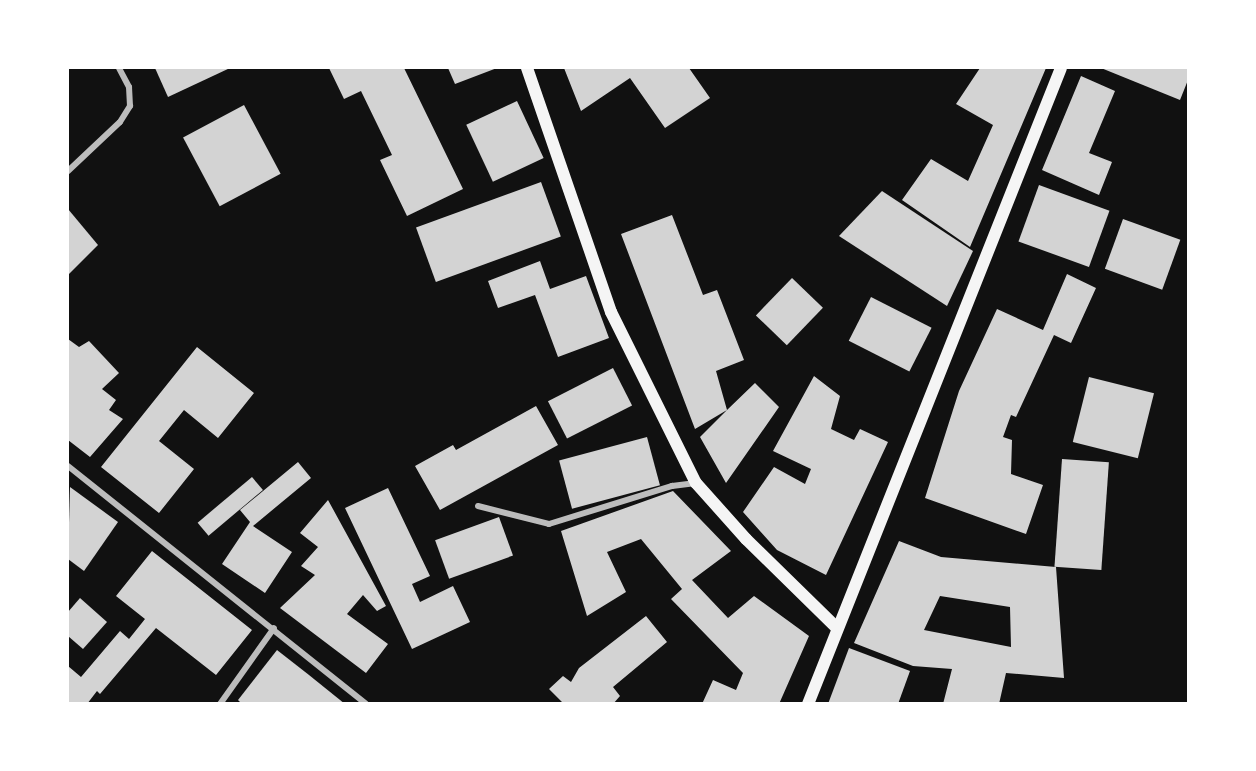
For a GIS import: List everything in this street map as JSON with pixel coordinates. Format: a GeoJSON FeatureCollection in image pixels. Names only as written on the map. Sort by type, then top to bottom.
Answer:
{"type":"FeatureCollection","features":[{"type":"Feature","properties":{"kind":"main road"},"geometry":{"type":"LineString","coordinates":[[527,68],[612,312],[696,483],[746,539],[836,627]]}},
{"type":"Feature","properties":{"kind":"main road"},"geometry":{"type":"LineString","coordinates":[[808,704],[836,627],[1061,68]]}},
{"type":"Feature","properties":{"kind":"street"},"geometry":{"type":"LineString","coordinates":[[68,171],[120,122],[130,106],[129,87],[119,68]]}},
{"type":"Feature","properties":{"kind":"street"},"geometry":{"type":"LineString","coordinates":[[68,466],[274,628],[366,704]]}},
{"type":"Feature","properties":{"kind":"street"},"geometry":{"type":"LineString","coordinates":[[478,506],[549,524],[672,486],[696,483]]}},
{"type":"Feature","properties":{"kind":"street"},"geometry":{"type":"LineString","coordinates":[[220,704],[274,628]]}},
{"type":"Feature","properties":{"kind":"building"},"geometry":{"type":"Polygon","coordinates":[[[155,68],[230,68],[168,97],[155,68]]]}},
{"type":"Feature","properties":{"kind":"building"},"geometry":{"type":"Polygon","coordinates":[[[329,68],[404,68],[463,189],[407,216],[380,160],[392,155],[361,91],[344,99],[329,68]]]}},
{"type":"Feature","properties":{"kind":"building"},"geometry":{"type":"Polygon","coordinates":[[[448,68],[497,68],[455,84],[448,68]]]}},
{"type":"Feature","properties":{"kind":"building"},"geometry":{"type":"Polygon","coordinates":[[[564,68],[689,68],[710,98],[665,128],[630,78],[581,111],[564,68]]]}},
{"type":"Feature","properties":{"kind":"building"},"geometry":{"type":"Polygon","coordinates":[[[980,68],[1046,68],[970,247],[902,200],[931,159],[968,181],[993,125],[956,104],[980,68]]]}},
{"type":"Feature","properties":{"kind":"building"},"geometry":{"type":"Polygon","coordinates":[[[1101,68],[1188,68],[1188,80],[1180,100],[1101,68]]]}},
{"type":"Feature","properties":{"kind":"building"},"geometry":{"type":"Polygon","coordinates":[[[1081,76],[1115,91],[1089,153],[1112,162],[1099,195],[1042,170],[1081,76]]]}},
{"type":"Feature","properties":{"kind":"building"},"geometry":{"type":"Polygon","coordinates":[[[517,101],[544,158],[493,182],[466,125],[517,101]]]}},
{"type":"Feature","properties":{"kind":"building"},"geometry":{"type":"Polygon","coordinates":[[[244,105],[281,174],[220,206],[183,137],[244,105]]]}},
{"type":"Feature","properties":{"kind":"building"},"geometry":{"type":"Polygon","coordinates":[[[541,182],[561,237],[436,282],[416,227],[541,182]]]}},
{"type":"Feature","properties":{"kind":"building"},"geometry":{"type":"Polygon","coordinates":[[[1039,185],[1109,211],[1089,267],[1018,241],[1039,185]]]}},
{"type":"Feature","properties":{"kind":"building"},"geometry":{"type":"Polygon","coordinates":[[[882,191],[973,251],[947,306],[839,236],[882,191]]]}},
{"type":"Feature","properties":{"kind":"building"},"geometry":{"type":"Polygon","coordinates":[[[68,209],[98,245],[68,275],[68,209]]]}},
{"type":"Feature","properties":{"kind":"building"},"geometry":{"type":"Polygon","coordinates":[[[672,215],[703,295],[717,290],[744,360],[716,371],[727,410],[695,429],[621,234],[672,215]]]}},
{"type":"Feature","properties":{"kind":"building"},"geometry":{"type":"Polygon","coordinates":[[[1123,219],[1180,240],[1162,290],[1105,269],[1123,219]]]}},
{"type":"Feature","properties":{"kind":"building"},"geometry":{"type":"Polygon","coordinates":[[[540,261],[550,289],[586,276],[609,338],[558,357],[535,295],[498,308],[488,281],[540,261]]]}},
{"type":"Feature","properties":{"kind":"building"},"geometry":{"type":"Polygon","coordinates":[[[1067,274],[1096,288],[1071,343],[1054,335],[1016,417],[1011,415],[1003,437],[1012,440],[1011,474],[1043,485],[1026,534],[925,498],[959,391],[997,309],[1043,330],[1067,274]]]}},
{"type":"Feature","properties":{"kind":"building"},"geometry":{"type":"Polygon","coordinates":[[[792,278],[823,308],[787,345],[756,315],[792,278]]]}},
{"type":"Feature","properties":{"kind":"building"},"geometry":{"type":"Polygon","coordinates":[[[871,297],[932,328],[909,372],[849,341],[871,297]]]}},
{"type":"Feature","properties":{"kind":"building"},"geometry":{"type":"Polygon","coordinates":[[[68,339],[79,347],[89,341],[119,373],[102,389],[116,400],[109,410],[123,419],[90,457],[68,440],[68,339]]]}},
{"type":"Feature","properties":{"kind":"building"},"geometry":{"type":"Polygon","coordinates":[[[197,347],[254,393],[218,438],[184,410],[159,441],[194,469],[159,513],[101,467],[197,347]]]}},
{"type":"Feature","properties":{"kind":"building"},"geometry":{"type":"Polygon","coordinates":[[[613,368],[632,405],[567,439],[548,401],[613,368]]]}},
{"type":"Feature","properties":{"kind":"building"},"geometry":{"type":"Polygon","coordinates":[[[814,376],[840,396],[831,429],[854,440],[860,429],[888,442],[826,575],[777,550],[743,512],[774,467],[805,484],[811,469],[773,451],[814,376]]]}},
{"type":"Feature","properties":{"kind":"building"},"geometry":{"type":"Polygon","coordinates":[[[1089,377],[1154,393],[1138,458],[1073,442],[1089,377]]]}},
{"type":"Feature","properties":{"kind":"building"},"geometry":{"type":"Polygon","coordinates":[[[755,383],[779,407],[726,483],[700,437],[755,383]]]}},
{"type":"Feature","properties":{"kind":"building"},"geometry":{"type":"Polygon","coordinates":[[[536,406],[558,445],[440,510],[415,466],[453,445],[456,450],[536,406]]]}},
{"type":"Feature","properties":{"kind":"building"},"geometry":{"type":"Polygon","coordinates":[[[647,437],[660,485],[572,509],[559,461],[647,437]]]}},
{"type":"Feature","properties":{"kind":"building"},"geometry":{"type":"Polygon","coordinates":[[[1062,459],[1109,462],[1101,570],[1054,567],[1062,459]]]}},
{"type":"Feature","properties":{"kind":"building"},"geometry":{"type":"Polygon","coordinates":[[[298,462],[311,478],[253,526],[292,552],[265,593],[222,564],[250,522],[240,510],[298,462]]]}},
{"type":"Feature","properties":{"kind":"building"},"geometry":{"type":"Polygon","coordinates":[[[252,477],[263,490],[209,536],[198,523],[252,477]]]}},
{"type":"Feature","properties":{"kind":"building"},"geometry":{"type":"Polygon","coordinates":[[[70,487],[118,522],[84,571],[68,559],[70,487]]]}},
{"type":"Feature","properties":{"kind":"building"},"geometry":{"type":"Polygon","coordinates":[[[388,488],[430,576],[412,584],[420,602],[453,586],[470,622],[412,649],[345,508],[388,488]]]}},
{"type":"Feature","properties":{"kind":"building"},"geometry":{"type":"Polygon","coordinates":[[[673,491],[731,551],[692,580],[728,618],[754,596],[809,636],[779,704],[702,704],[713,680],[736,690],[743,673],[671,599],[682,589],[641,539],[607,552],[626,592],[587,616],[561,531],[673,491]]]}},
{"type":"Feature","properties":{"kind":"building"},"geometry":{"type":"Polygon","coordinates":[[[328,500],[386,606],[377,611],[363,595],[347,614],[388,644],[366,673],[280,608],[315,575],[301,566],[318,547],[300,533],[328,500]]]}},
{"type":"Feature","properties":{"kind":"building"},"geometry":{"type":"Polygon","coordinates":[[[499,517],[513,556],[449,579],[435,540],[499,517]]]}},
{"type":"Feature","properties":{"kind":"building"},"geometry":{"type":"Polygon","coordinates":[[[899,541],[941,557],[1056,567],[1064,678],[1006,673],[999,704],[943,704],[952,669],[913,666],[854,643],[899,541]],[[940,596],[924,630],[1011,647],[1010,607],[940,596]]]}},
{"type":"Feature","properties":{"kind":"building"},"geometry":{"type":"Polygon","coordinates":[[[152,551],[252,630],[216,675],[156,628],[100,694],[97,691],[87,704],[68,704],[68,666],[81,677],[120,631],[129,639],[145,619],[116,596],[152,551]]]}},
{"type":"Feature","properties":{"kind":"building"},"geometry":{"type":"Polygon","coordinates":[[[80,598],[107,622],[83,649],[68,636],[68,612],[80,598]]]}},
{"type":"Feature","properties":{"kind":"building"},"geometry":{"type":"Polygon","coordinates":[[[646,616],[667,642],[613,687],[620,696],[613,704],[564,704],[549,689],[563,676],[571,682],[579,668],[646,616]]]}},
{"type":"Feature","properties":{"kind":"building"},"geometry":{"type":"Polygon","coordinates":[[[849,648],[910,671],[898,704],[828,704],[849,648]]]}},
{"type":"Feature","properties":{"kind":"building"},"geometry":{"type":"Polygon","coordinates":[[[277,650],[345,704],[242,704],[238,700],[277,650]]]}}]}
